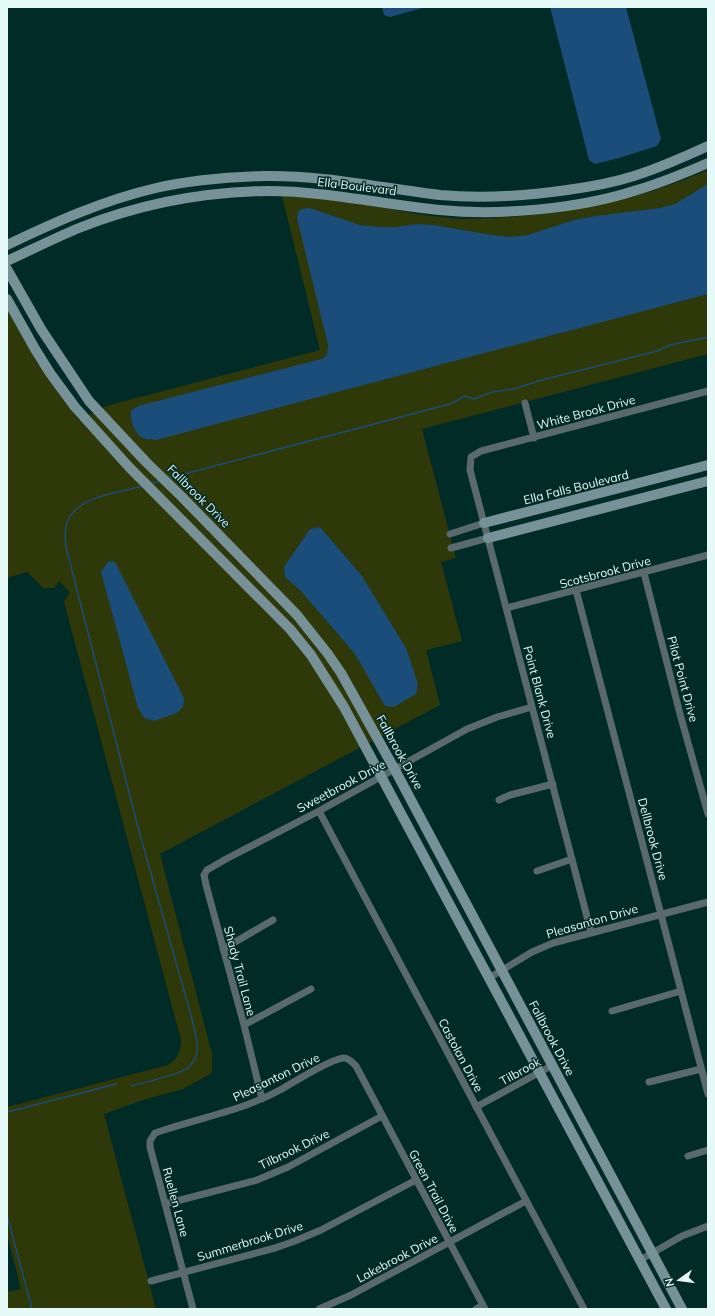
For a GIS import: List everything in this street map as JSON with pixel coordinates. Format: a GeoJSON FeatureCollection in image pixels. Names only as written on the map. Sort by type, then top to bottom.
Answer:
{"type":"FeatureCollection","features":[{"type":"Feature","properties":{"kind":"main road","name":"Ella Boulevard"},"geometry":{"type":"LineString","coordinates":[[7,245],[76,213],[131,195],[166,186],[212,179],[239,177],[295,177],[340,181],[440,195],[507,196],[559,191],[598,185],[633,176],[674,161],[708,146]]}},
{"type":"Feature","properties":{"kind":"main road","name":"Ella Boulevard"},"geometry":{"type":"LineString","coordinates":[[7,261],[81,227],[136,209],[170,201],[214,194],[240,192],[294,192],[353,197],[438,210],[508,211],[561,206],[601,200],[638,190],[708,163]]}},
{"type":"Feature","properties":{"kind":"main road"},"geometry":{"type":"LineString","coordinates":[[294,192],[295,177]]}},
{"type":"Feature","properties":{"kind":"main road"},"geometry":{"type":"LineString","coordinates":[[166,186],[170,201]]}},
{"type":"Feature","properties":{"kind":"main road"},"geometry":{"type":"LineString","coordinates":[[559,191],[561,206]]}},
{"type":"Feature","properties":{"kind":"main road","name":"Fallbrook Drive"},"geometry":{"type":"LineString","coordinates":[[7,269],[41,329],[89,401],[149,465],[297,615],[341,673],[442,857],[682,1309]]}},
{"type":"Feature","properties":{"kind":"main road"},"geometry":{"type":"LineString","coordinates":[[7,299],[36,349],[80,413],[159,498],[290,629],[311,655],[344,707],[382,776],[488,978],[666,1309]]}},
{"type":"Feature","properties":{"kind":"main road"},"geometry":{"type":"LineString","coordinates":[[68,397],[79,388]]}},
{"type":"Feature","properties":{"kind":"main road"},"geometry":{"type":"LineString","coordinates":[[141,479],[149,465]]}},
{"type":"Feature","properties":{"kind":"main road","name":"Ella Falls Boulevard"},"geometry":{"type":"LineString","coordinates":[[484,524],[708,466]]}},
{"type":"Feature","properties":{"kind":"main road"},"geometry":{"type":"LineString","coordinates":[[488,538],[708,481]]}},
{"type":"Feature","properties":{"kind":"main road"},"geometry":{"type":"LineString","coordinates":[[623,488],[626,502]]}},
{"type":"Feature","properties":{"kind":"main road"},"geometry":{"type":"LineString","coordinates":[[311,655],[322,646]]}},
{"type":"Feature","properties":{"kind":"main road"},"geometry":{"type":"LineString","coordinates":[[428,864],[442,857]]}},
{"type":"Feature","properties":{"kind":"main road"},"geometry":{"type":"LineString","coordinates":[[591,1169],[604,1162]]}},
{"type":"Feature","properties":{"kind":"street","name":"White Brook Drive"},"geometry":{"type":"LineString","coordinates":[[471,457],[481,451],[708,392]]}},
{"type":"Feature","properties":{"kind":"street"},"geometry":{"type":"LineString","coordinates":[[525,403],[534,438]]}},
{"type":"Feature","properties":{"kind":"street","name":"Point Blank Drive"},"geometry":{"type":"LineString","coordinates":[[471,457],[470,470],[591,932]]}},
{"type":"Feature","properties":{"kind":"street","name":"Ella Falls Boulevard"},"geometry":{"type":"LineString","coordinates":[[450,534],[484,524]]}},
{"type":"Feature","properties":{"kind":"street"},"geometry":{"type":"LineString","coordinates":[[451,548],[488,538]]}},
{"type":"Feature","properties":{"kind":"street","name":"Scotsbrook Drive"},"geometry":{"type":"LineString","coordinates":[[507,608],[708,556]]}},
{"type":"Feature","properties":{"kind":"street","name":"Pilot Point Drive"},"geometry":{"type":"LineString","coordinates":[[644,573],[680,714],[708,814]]}},
{"type":"Feature","properties":{"kind":"street","name":"Dellbrook Drive"},"geometry":{"type":"LineString","coordinates":[[576,590],[708,1094]]}},
{"type":"Feature","properties":{"kind":"street","name":"Sweetbrook Drive"},"geometry":{"type":"LineString","coordinates":[[226,859],[319,811],[467,729],[497,717],[532,707]]}},
{"type":"Feature","properties":{"kind":"street"},"geometry":{"type":"LineString","coordinates":[[499,800],[510,795],[553,784]]}},
{"type":"Feature","properties":{"kind":"street","name":"Castolan Drive"},"geometry":{"type":"LineString","coordinates":[[319,811],[584,1309]]}},
{"type":"Feature","properties":{"kind":"street","name":"Shady Trail Lane"},"geometry":{"type":"LineString","coordinates":[[226,859],[207,870],[204,875],[262,1099]]}},
{"type":"Feature","properties":{"kind":"street"},"geometry":{"type":"LineString","coordinates":[[537,872],[572,859]]}},
{"type":"Feature","properties":{"kind":"street","name":"Pleasanton Drive"},"geometry":{"type":"LineString","coordinates":[[488,978],[532,952],[553,943],[661,913],[708,902]]}},
{"type":"Feature","properties":{"kind":"street"},"geometry":{"type":"LineString","coordinates":[[223,949],[273,920]]}},
{"type":"Feature","properties":{"kind":"street"},"geometry":{"type":"LineString","coordinates":[[244,1025],[311,989]]}},
{"type":"Feature","properties":{"kind":"street"},"geometry":{"type":"LineString","coordinates":[[612,1010],[681,991]]}},
{"type":"Feature","properties":{"kind":"street","name":"Pleasanton Drive"},"geometry":{"type":"LineString","coordinates":[[150,1147],[150,1141],[155,1133],[238,1109],[262,1099],[336,1060],[345,1058],[351,1060],[356,1066],[364,1082]]}},
{"type":"Feature","properties":{"kind":"street","name":"Tilbrook"},"geometry":{"type":"LineString","coordinates":[[476,1107],[553,1066]]}},
{"type":"Feature","properties":{"kind":"street"},"geometry":{"type":"LineString","coordinates":[[650,1082],[701,1069]]}},
{"type":"Feature","properties":{"kind":"street","name":"Green Trail Drive"},"geometry":{"type":"LineString","coordinates":[[364,1082],[484,1307]]}},
{"type":"Feature","properties":{"kind":"street","name":"Tilbrook Drive"},"geometry":{"type":"LineString","coordinates":[[165,1204],[257,1180],[288,1167],[382,1116]]}},
{"type":"Feature","properties":{"kind":"street","name":"Ruellen Lane"},"geometry":{"type":"LineString","coordinates":[[150,1147],[193,1309]]}},
{"type":"Feature","properties":{"kind":"street"},"geometry":{"type":"LineString","coordinates":[[688,1156],[708,1150]]}},
{"type":"Feature","properties":{"kind":"street","name":"Summerbrook Drive"},"geometry":{"type":"LineString","coordinates":[[151,1281],[295,1241],[321,1230],[416,1180]]}},
{"type":"Feature","properties":{"kind":"street","name":"Lakebrook Drive"},"geometry":{"type":"LineString","coordinates":[[319,1309],[351,1295],[526,1201]]}},
{"type":"Feature","properties":{"kind":"street"},"geometry":{"type":"LineString","coordinates":[[640,1260],[682,1236],[708,1226]]}},
{"type":"Feature","properties":{"kind":"street"},"geometry":{"type":"LineString","coordinates":[[476,1309],[484,1307]]}},
{"type":"Feature","properties":{"kind":"green space"},"geometry":{"type":"Polygon","coordinates":[[[708,170],[708,354],[422,429],[456,558],[441,562],[462,641],[426,650],[440,705],[160,854],[212,1054],[212,1073],[183,1089],[143,1100],[104,1114],[156,1309],[7,1309],[7,1292],[21,1289],[7,1234],[7,1107],[168,1065],[178,1054],[181,1040],[64,602],[70,592],[59,581],[54,588],[43,588],[27,572],[7,578],[7,309],[36,361],[79,420],[106,406],[320,350],[282,196],[364,204],[446,218],[499,218],[545,214],[616,201],[639,195],[708,170]]]}},
{"type":"Feature","properties":{"kind":"water"},"geometry":{"type":"Polygon","coordinates":[[[382,7],[426,7],[390,17],[384,15],[382,7]]]}},
{"type":"Feature","properties":{"kind":"water"},"geometry":{"type":"Polygon","coordinates":[[[550,7],[626,7],[661,139],[657,146],[595,164],[589,160],[550,7]]]}},
{"type":"Feature","properties":{"kind":"water"},"geometry":{"type":"Polygon","coordinates":[[[708,184],[708,294],[156,440],[143,438],[137,434],[133,426],[131,411],[138,406],[322,359],[327,355],[328,345],[297,218],[298,212],[302,209],[310,208],[360,225],[396,227],[416,224],[434,225],[510,237],[528,235],[574,220],[660,208],[675,204],[708,184]]]}},
{"type":"Feature","properties":{"kind":"water"},"geometry":{"type":"Polygon","coordinates":[[[320,527],[362,576],[406,648],[418,684],[416,694],[394,707],[385,706],[355,654],[300,590],[285,577],[284,567],[310,529],[320,527]]]}},
{"type":"Feature","properties":{"kind":"water"},"geometry":{"type":"Polygon","coordinates":[[[108,562],[115,562],[184,698],[183,707],[177,713],[154,721],[144,718],[138,708],[101,572],[108,562]]]}},
{"type":"Feature","properties":{"kind":"waterway"},"geometry":{"type":"LineString","coordinates":[[169,478],[450,404],[465,396],[474,399],[492,392],[514,389],[538,381],[657,351],[670,345],[708,337]]}},
{"type":"Feature","properties":{"kind":"waterway"},"geometry":{"type":"LineString","coordinates":[[150,484],[160,481]]}},
{"type":"Feature","properties":{"kind":"waterway"},"geometry":{"type":"LineString","coordinates":[[132,1086],[184,1071],[195,1058],[197,1043],[192,1019],[139,831],[66,547],[65,534],[68,520],[73,512],[81,505],[101,496],[143,486]]}},
{"type":"Feature","properties":{"kind":"waterway"},"geometry":{"type":"LineString","coordinates":[[7,1112],[116,1084]]}},
{"type":"Feature","properties":{"kind":"waterway"},"geometry":{"type":"LineString","coordinates":[[7,1215],[32,1309]]}}]}
